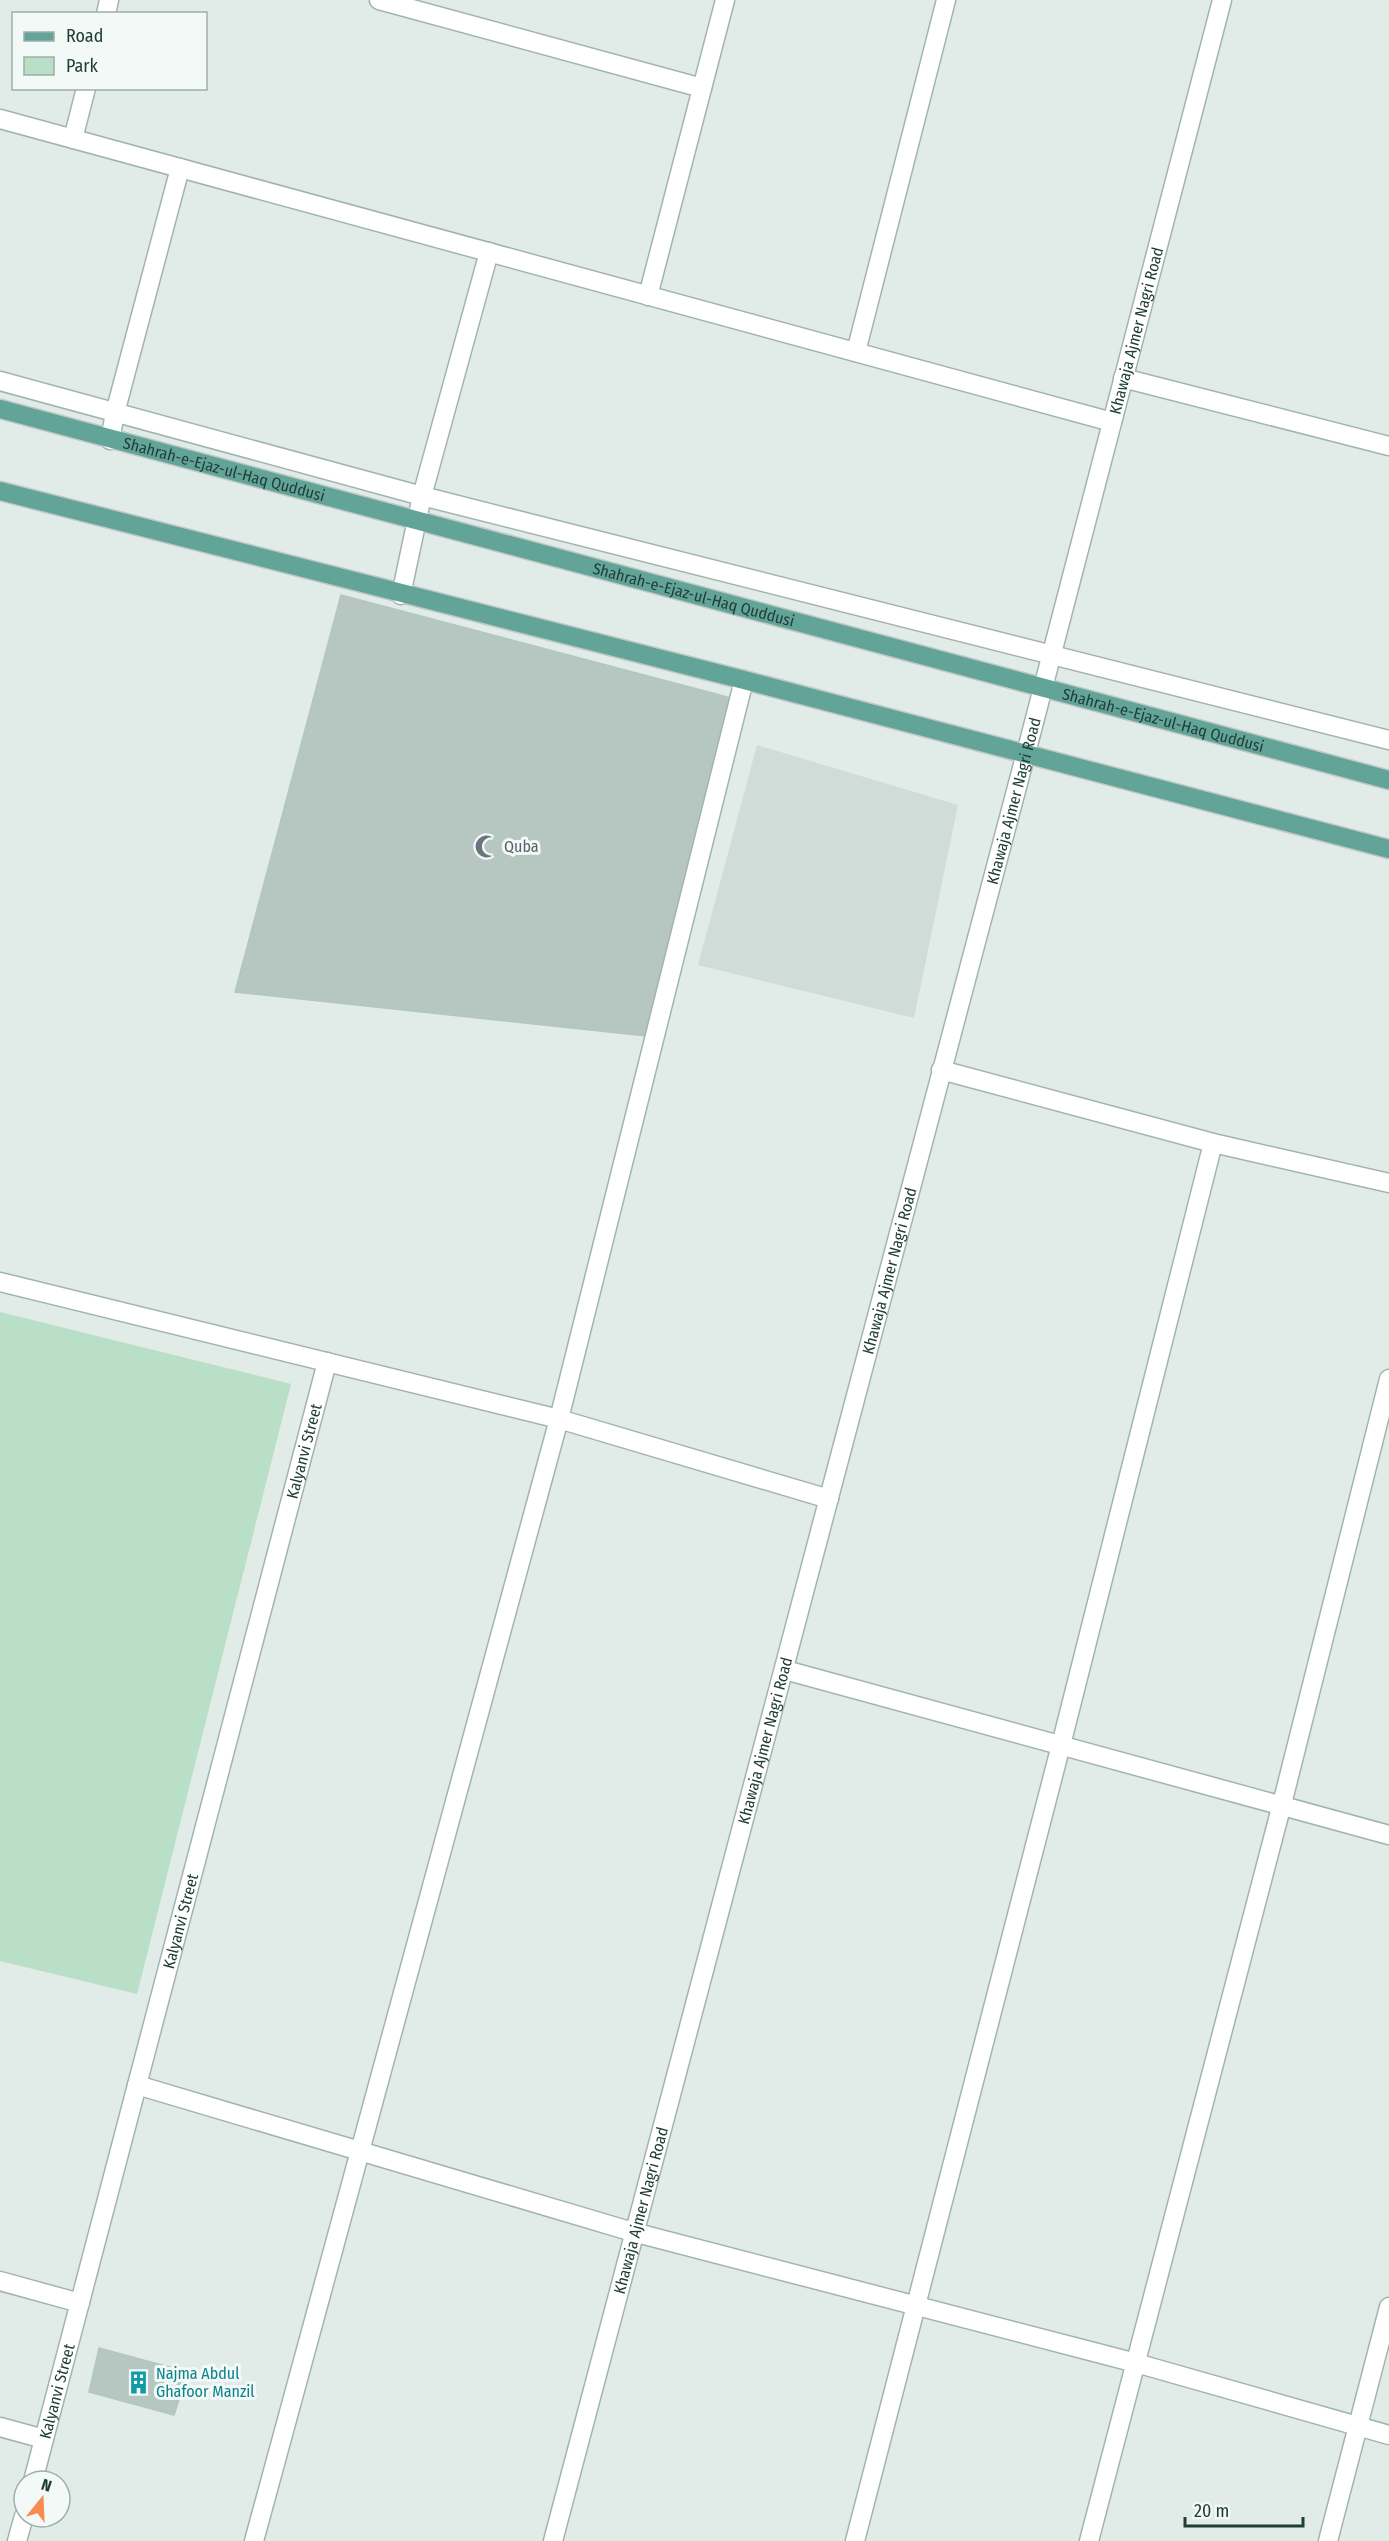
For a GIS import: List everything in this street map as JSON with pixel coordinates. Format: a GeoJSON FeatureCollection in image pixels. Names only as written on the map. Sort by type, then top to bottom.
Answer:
{"type":"FeatureCollection","features":[{"type":"Feature","properties":{"kind":"main road","name":"Shahrah-e-Ejaz-ul-Haq Quddusi"},"geometry":{"type":"LineString","coordinates":[[0,410],[417,519],[1389,780]]}},
{"type":"Feature","properties":{"kind":"main road"},"geometry":{"type":"LineString","coordinates":[[0,491],[401,595],[744,680],[1389,849]]}},
{"type":"Feature","properties":{"kind":"street"},"geometry":{"type":"LineString","coordinates":[[379,0],[702,88]]}},
{"type":"Feature","properties":{"kind":"street"},"geometry":{"type":"LineString","coordinates":[[648,296],[725,0]]}},
{"type":"Feature","properties":{"kind":"street"},"geometry":{"type":"LineString","coordinates":[[856,352],[946,0]]}},
{"type":"Feature","properties":{"kind":"street","name":"Khawaja Ajmer Nagri Road"},"geometry":{"type":"LineString","coordinates":[[553,2541],[633,2232],[785,1670],[1222,0]]}},
{"type":"Feature","properties":{"kind":"street"},"geometry":{"type":"LineString","coordinates":[[73,139],[85,90]]}},
{"type":"Feature","properties":{"kind":"street"},"geometry":{"type":"LineString","coordinates":[[0,119],[1112,422]]}},
{"type":"Feature","properties":{"kind":"street"},"geometry":{"type":"LineString","coordinates":[[110,440],[115,413],[180,168]]}},
{"type":"Feature","properties":{"kind":"street"},"geometry":{"type":"LineString","coordinates":[[401,595],[422,496],[489,252]]}},
{"type":"Feature","properties":{"kind":"street"},"geometry":{"type":"LineString","coordinates":[[1123,378],[1389,446]]}},
{"type":"Feature","properties":{"kind":"street"},"geometry":{"type":"LineString","coordinates":[[0,381],[422,496],[1389,740]]}},
{"type":"Feature","properties":{"kind":"street"},"geometry":{"type":"LineString","coordinates":[[254,2541],[559,1419],[744,680]]}},
{"type":"Feature","properties":{"kind":"street"},"geometry":{"type":"LineString","coordinates":[[941,1070],[1213,1143],[1389,1183]]}},
{"type":"Feature","properties":{"kind":"street"},"geometry":{"type":"LineString","coordinates":[[855,2541],[1061,1746],[1213,1143]]}},
{"type":"Feature","properties":{"kind":"street"},"geometry":{"type":"LineString","coordinates":[[0,1282],[559,1419],[829,1499]]}},
{"type":"Feature","properties":{"kind":"street","name":"Kalyanvi Street"},"geometry":{"type":"LineString","coordinates":[[36,2469],[327,1362]]}},
{"type":"Feature","properties":{"kind":"street"},"geometry":{"type":"LineString","coordinates":[[1089,2541],[1282,1804],[1389,1379]]}},
{"type":"Feature","properties":{"kind":"street"},"geometry":{"type":"LineString","coordinates":[[785,1670],[1389,1835]]}},
{"type":"Feature","properties":{"kind":"street"},"geometry":{"type":"LineString","coordinates":[[137,2085],[633,2232],[1136,2362],[1389,2435]]}},
{"type":"Feature","properties":{"kind":"street"},"geometry":{"type":"LineString","coordinates":[[0,2281],[80,2303]]}},
{"type":"Feature","properties":{"kind":"street"},"geometry":{"type":"LineString","coordinates":[[1328,2541],[1389,2307]]}},
{"type":"Feature","properties":{"kind":"street"},"geometry":{"type":"LineString","coordinates":[[0,2427],[44,2439]]}},
{"type":"Feature","properties":{"kind":"shaded area"},"geometry":{"type":"Polygon","coordinates":[[[757,745],[958,805],[914,1018],[698,965],[757,745]]]}},
{"type":"Feature","properties":{"kind":"green space"},"geometry":{"type":"Polygon","coordinates":[[[0,1312],[291,1384],[137,1994],[0,1961],[0,1312]]]}},
{"type":"Feature","properties":{"kind":"building","name":"Quba"},"geometry":{"type":"Polygon","coordinates":[[[341,595],[739,700],[646,1036],[235,992],[341,595]]]}},
{"type":"Feature","properties":{"kind":"building","name":"Najma Abdul Ghafoor Manzil"},"geometry":{"type":"Polygon","coordinates":[[[99,2348],[188,2372],[174,2415],[89,2392],[99,2348]]]}},
{"type":"Feature","properties":{"kind":"place","name":"Quba"},"geometry":{"type":"Point","coordinates":[486,846]}},
{"type":"Feature","properties":{"kind":"place","name":"Najma Abdul Ghafoor Manzil"},"geometry":{"type":"Point","coordinates":[138,2382]}}]}
